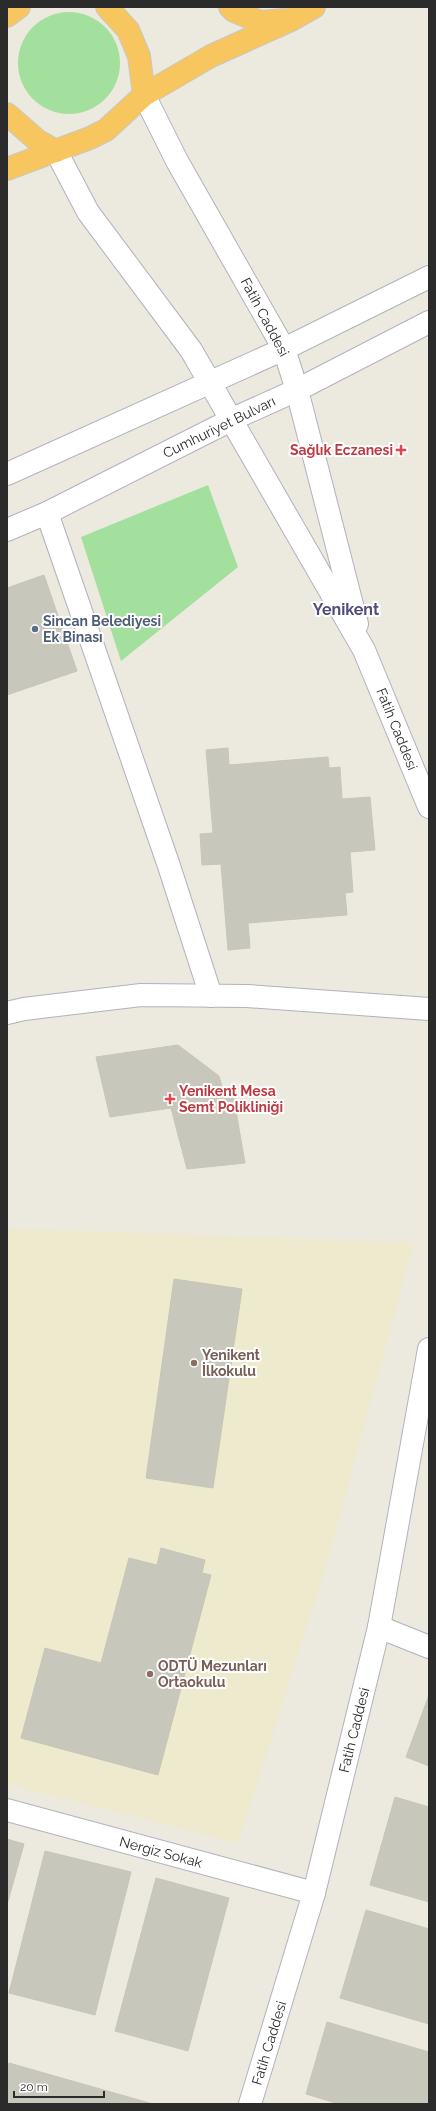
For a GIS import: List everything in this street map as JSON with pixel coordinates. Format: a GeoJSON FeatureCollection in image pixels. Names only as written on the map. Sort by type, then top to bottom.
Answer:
{"type":"FeatureCollection","features":[{"type":"Feature","properties":{"kind":"highway"},"geometry":{"type":"LineString","coordinates":[[7,16],[19,7]]}},
{"type":"Feature","properties":{"kind":"highway"},"geometry":{"type":"LineString","coordinates":[[108,7],[128,30],[138,56],[144,94]]}},
{"type":"Feature","properties":{"kind":"highway"},"geometry":{"type":"LineString","coordinates":[[230,7],[234,11],[260,22],[291,20]]}},
{"type":"Feature","properties":{"kind":"highway"},"geometry":{"type":"LineString","coordinates":[[7,169],[56,151],[106,130],[144,94],[212,56],[291,20],[314,7]]}},
{"type":"Feature","properties":{"kind":"highway"},"geometry":{"type":"LineString","coordinates":[[7,114],[38,141],[56,151]]}},
{"type":"Feature","properties":{"kind":"street","name":"Fatih Caddesi"},"geometry":{"type":"LineString","coordinates":[[144,94],[177,162],[284,349],[297,390],[364,650]]}},
{"type":"Feature","properties":{"kind":"street","name":"Fatih Caddesi"},"geometry":{"type":"LineString","coordinates":[[56,151],[88,212],[191,350],[364,650],[429,807]]}},
{"type":"Feature","properties":{"kind":"street"},"geometry":{"type":"LineString","coordinates":[[7,474],[284,349],[429,277]]}},
{"type":"Feature","properties":{"kind":"street","name":"Cumhuriyet Bulvarı"},"geometry":{"type":"LineString","coordinates":[[7,530],[47,513],[232,420],[297,390],[429,322]]}},
{"type":"Feature","properties":{"kind":"street"},"geometry":{"type":"LineString","coordinates":[[47,513],[169,866],[211,996]]}},
{"type":"Feature","properties":{"kind":"street"},"geometry":{"type":"LineString","coordinates":[[7,1013],[24,1009],[142,995],[247,996],[429,1009]]}},
{"type":"Feature","properties":{"kind":"street","name":"Fatih Caddesi"},"geometry":{"type":"LineString","coordinates":[[250,2104],[314,1893],[379,1626],[429,1349]]}},
{"type":"Feature","properties":{"kind":"street"},"geometry":{"type":"LineString","coordinates":[[379,1626],[429,1647]]}},
{"type":"Feature","properties":{"kind":"street","name":"Nergiz Sokak"},"geometry":{"type":"LineString","coordinates":[[7,1810],[314,1893]]}},
{"type":"Feature","properties":{"kind":"shaded area"},"geometry":{"type":"Polygon","coordinates":[[[7,1228],[414,1243],[327,1563],[238,1843],[7,1784],[7,1228]]]}},
{"type":"Feature","properties":{"kind":"green space"},"geometry":{"type":"Polygon","coordinates":[[[69,12],[88,16],[105,27],[116,44],[120,63],[116,82],[105,99],[88,110],[69,114],[50,110],[33,99],[22,82],[18,63],[22,44],[33,27],[50,16],[69,12]]]}},
{"type":"Feature","properties":{"kind":"green space"},"geometry":{"type":"Polygon","coordinates":[[[208,485],[238,567],[121,661],[81,537],[208,485]]]}},
{"type":"Feature","properties":{"kind":"building","name":"Sincan Belediyesi Ek Binası"},"geometry":{"type":"Polygon","coordinates":[[[44,575],[77,671],[7,695],[7,588],[44,575]]]}},
{"type":"Feature","properties":{"kind":"building"},"geometry":{"type":"Polygon","coordinates":[[[228,748],[229,765],[328,757],[329,768],[340,767],[342,799],[370,797],[375,850],[350,852],[353,892],[345,893],[347,915],[248,923],[250,948],[228,950],[221,864],[202,865],[200,834],[213,833],[206,750],[228,748]]]}},
{"type":"Feature","properties":{"kind":"building","name":"Yenikent Mesa Semt Polikliniği"},"geometry":{"type":"Polygon","coordinates":[[[178,1045],[219,1076],[223,1090],[232,1088],[245,1163],[187,1169],[171,1108],[110,1117],[96,1057],[178,1045]]]}},
{"type":"Feature","properties":{"kind":"building"},"geometry":{"type":"Polygon","coordinates":[[[174,1279],[242,1289],[213,1488],[146,1478],[174,1279]]]}},
{"type":"Feature","properties":{"kind":"building"},"geometry":{"type":"Polygon","coordinates":[[[161,1548],[205,1560],[202,1573],[211,1575],[158,1775],[21,1738],[45,1648],[101,1663],[129,1558],[157,1565],[161,1548]]]}},
{"type":"Feature","properties":{"kind":"building"},"geometry":{"type":"Polygon","coordinates":[[[429,1695],[429,1766],[406,1757],[429,1695]]]}},
{"type":"Feature","properties":{"kind":"building"},"geometry":{"type":"Polygon","coordinates":[[[395,1797],[429,1807],[429,1902],[370,1885],[395,1797]]]}},
{"type":"Feature","properties":{"kind":"building"},"geometry":{"type":"Polygon","coordinates":[[[7,1839],[24,1844],[7,1905],[7,1839]]]}},
{"type":"Feature","properties":{"kind":"building"},"geometry":{"type":"Polygon","coordinates":[[[45,1851],[131,1872],[95,2015],[9,1993],[45,1851]]]}},
{"type":"Feature","properties":{"kind":"building"},"geometry":{"type":"Polygon","coordinates":[[[156,1878],[229,1898],[188,2051],[115,2031],[156,1878]]]}},
{"type":"Feature","properties":{"kind":"building"},"geometry":{"type":"Polygon","coordinates":[[[366,1910],[429,1929],[429,2024],[340,1998],[366,1910]]]}},
{"type":"Feature","properties":{"kind":"building"},"geometry":{"type":"Polygon","coordinates":[[[327,2022],[429,2052],[429,2104],[339,2104],[306,2094],[327,2022]]]}},
{"type":"Feature","properties":{"kind":"building"},"geometry":{"type":"Polygon","coordinates":[[[9,2063],[153,2104],[7,2104],[7,2072],[9,2063]]]}},
{"type":"Feature","properties":{"kind":"place","name":"Sağlık Eczanesi"},"geometry":{"type":"Point","coordinates":[401,450]}},
{"type":"Feature","properties":{"kind":"place","name":"Sincan Belediyesi Ek Binası"},"geometry":{"type":"Point","coordinates":[35,629]}},
{"type":"Feature","properties":{"kind":"place","name":"Yenikent Mesa Semt Polikliniği"},"geometry":{"type":"Point","coordinates":[170,1099]}},
{"type":"Feature","properties":{"kind":"place","name":"Yenikent İlkokulu"},"geometry":{"type":"Point","coordinates":[194,1363]}},
{"type":"Feature","properties":{"kind":"place","name":"ODTÜ Mezunları Ortaokulu"},"geometry":{"type":"Point","coordinates":[150,1674]}},
{"type":"Feature","properties":{"kind":"district","name":"Yenikent"},"geometry":{"type":"Point","coordinates":[346,609]}}]}
